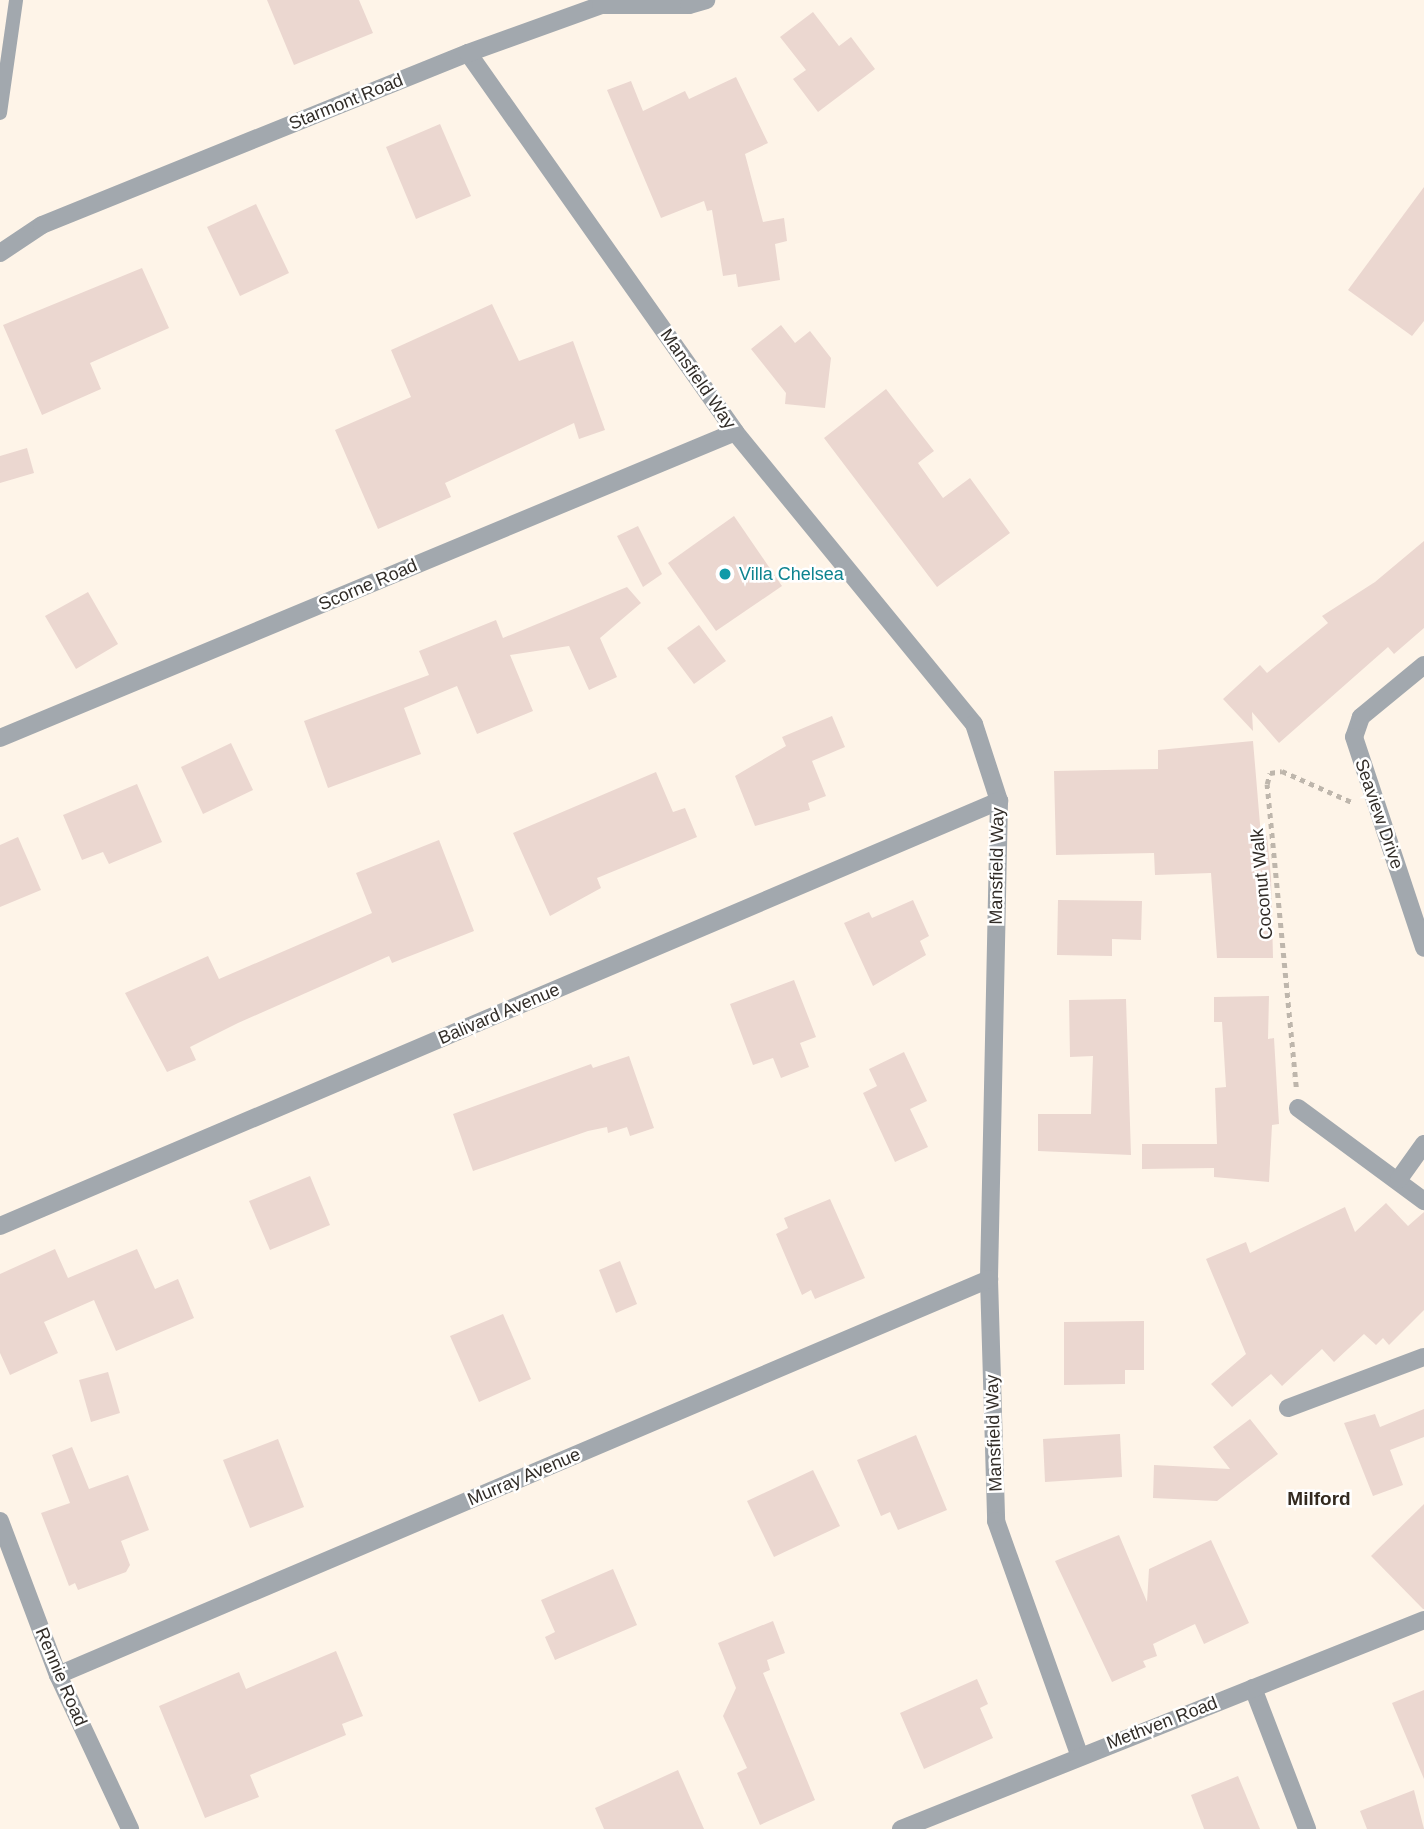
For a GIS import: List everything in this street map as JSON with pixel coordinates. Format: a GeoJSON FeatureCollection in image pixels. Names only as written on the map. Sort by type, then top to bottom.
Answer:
{"type":"FeatureCollection","features":[{"type":"Feature","properties":{"kind":"street","name":"Starmont Road"},"geometry":{"type":"LineString","coordinates":[[0,253],[42,225],[468,53],[601,5],[689,5],[706,0]]}},
{"type":"Feature","properties":{"kind":"street","name":"Mansfield Way"},"geometry":{"type":"LineString","coordinates":[[468,53],[735,432],[974,724],[999,801],[989,1279],[996,1521],[1079,1754]]}},
{"type":"Feature","properties":{"kind":"street","name":"Scorne Road"},"geometry":{"type":"LineString","coordinates":[[0,738],[735,432]]}},
{"type":"Feature","properties":{"kind":"street","name":"Seaview Drive"},"geometry":{"type":"LineString","coordinates":[[1424,665],[1361,716],[1354,737],[1377,814],[1416,894],[1424,948]]}},
{"type":"Feature","properties":{"kind":"street","name":"Balivard Avenue"},"geometry":{"type":"LineString","coordinates":[[0,1226],[999,801]]}},
{"type":"Feature","properties":{"kind":"street"},"geometry":{"type":"LineString","coordinates":[[1298,1108],[1399,1179],[1424,1201]]}},
{"type":"Feature","properties":{"kind":"street"},"geometry":{"type":"LineString","coordinates":[[1399,1179],[1424,1144]]}},
{"type":"Feature","properties":{"kind":"street","name":"Murray Avenue"},"geometry":{"type":"LineString","coordinates":[[58,1675],[989,1279]]}},
{"type":"Feature","properties":{"kind":"street"},"geometry":{"type":"LineString","coordinates":[[1288,1408],[1424,1357]]}},
{"type":"Feature","properties":{"kind":"street","name":"Rennie Road"},"geometry":{"type":"LineString","coordinates":[[0,1521],[58,1675],[130,1829]]}},
{"type":"Feature","properties":{"kind":"street","name":"Methven Road"},"geometry":{"type":"LineString","coordinates":[[901,1829],[1079,1754],[1424,1620]]}},
{"type":"Feature","properties":{"kind":"street"},"geometry":{"type":"LineString","coordinates":[[1253,1688],[1307,1829]]}},
{"type":"Feature","properties":{"kind":"lane"},"geometry":{"type":"LineString","coordinates":[[0,113],[16,0]]}},
{"type":"Feature","properties":{"kind":"path","name":"Coconut Walk"},"geometry":{"type":"LineString","coordinates":[[1298,1108],[1267,784],[1270,773],[1282,771],[1377,814]]}},
{"type":"Feature","properties":{"kind":"building"},"geometry":{"type":"Polygon","coordinates":[[[267,0],[359,0],[373,33],[294,65],[267,0]]]}},
{"type":"Feature","properties":{"kind":"building"},"geometry":{"type":"Polygon","coordinates":[[[813,12],[839,46],[851,37],[875,69],[818,112],[793,79],[806,70],[780,37],[813,12]]]}},
{"type":"Feature","properties":{"kind":"building"},"geometry":{"type":"Polygon","coordinates":[[[736,77],[768,143],[745,154],[763,222],[784,218],[787,241],[775,244],[780,280],[738,287],[736,274],[723,276],[712,210],[707,211],[704,201],[661,218],[607,90],[631,81],[643,111],[685,91],[689,99],[736,77]]]}},
{"type":"Feature","properties":{"kind":"building"},"geometry":{"type":"Polygon","coordinates":[[[440,124],[471,196],[416,219],[386,147],[440,124]]]}},
{"type":"Feature","properties":{"kind":"building"},"geometry":{"type":"Polygon","coordinates":[[[1424,187],[1424,321],[1412,336],[1348,290],[1424,187]]]}},
{"type":"Feature","properties":{"kind":"building"},"geometry":{"type":"Polygon","coordinates":[[[256,204],[289,273],[240,296],[207,227],[256,204]]]}},
{"type":"Feature","properties":{"kind":"building"},"geometry":{"type":"Polygon","coordinates":[[[142,268],[169,328],[90,363],[101,389],[42,415],[3,325],[142,268]]]}},
{"type":"Feature","properties":{"kind":"building"},"geometry":{"type":"Polygon","coordinates":[[[492,304],[519,361],[573,341],[605,430],[579,439],[574,423],[445,483],[451,497],[378,529],[335,430],[411,397],[391,350],[492,304]]]}},
{"type":"Feature","properties":{"kind":"building"},"geometry":{"type":"Polygon","coordinates":[[[781,325],[795,343],[810,331],[831,358],[825,408],[785,404],[786,393],[751,349],[781,325]]]}},
{"type":"Feature","properties":{"kind":"building"},"geometry":{"type":"Polygon","coordinates":[[[886,389],[934,451],[918,463],[943,498],[970,478],[1010,533],[937,587],[824,438],[886,389]]]}},
{"type":"Feature","properties":{"kind":"building"},"geometry":{"type":"Polygon","coordinates":[[[27,448],[34,473],[0,483],[0,456],[27,448]]]}},
{"type":"Feature","properties":{"kind":"building","name":"Villa Chelsea"},"geometry":{"type":"Polygon","coordinates":[[[734,516],[782,586],[716,631],[668,563],[734,516]]]}},
{"type":"Feature","properties":{"kind":"building"},"geometry":{"type":"Polygon","coordinates":[[[638,526],[662,574],[643,587],[617,536],[638,526]]]}},
{"type":"Feature","properties":{"kind":"building"},"geometry":{"type":"Polygon","coordinates":[[[1424,541],[1424,628],[1394,654],[1388,647],[1279,743],[1252,712],[1253,731],[1223,699],[1260,665],[1267,673],[1328,623],[1322,616],[1375,582],[1424,541]]]}},
{"type":"Feature","properties":{"kind":"building"},"geometry":{"type":"Polygon","coordinates":[[[627,587],[641,603],[600,638],[617,677],[589,690],[569,646],[510,655],[533,711],[477,734],[457,686],[404,708],[421,754],[328,788],[304,721],[429,675],[419,651],[496,620],[503,638],[627,587]]]}},
{"type":"Feature","properties":{"kind":"building"},"geometry":{"type":"Polygon","coordinates":[[[88,592],[118,644],[76,669],[45,616],[88,592]]]}},
{"type":"Feature","properties":{"kind":"building"},"geometry":{"type":"Polygon","coordinates":[[[699,625],[726,661],[694,684],[667,648],[699,625]]]}},
{"type":"Feature","properties":{"kind":"building"},"geometry":{"type":"Polygon","coordinates":[[[832,716],[845,747],[812,761],[826,796],[808,803],[810,810],[755,826],[735,776],[786,746],[782,737],[832,716]]]}},
{"type":"Feature","properties":{"kind":"building"},"geometry":{"type":"Polygon","coordinates":[[[1253,741],[1261,836],[1267,836],[1271,877],[1273,958],[1217,958],[1211,873],[1155,875],[1154,853],[1056,855],[1054,771],[1158,769],[1158,750],[1253,741]]]}},
{"type":"Feature","properties":{"kind":"building"},"geometry":{"type":"Polygon","coordinates":[[[231,743],[253,790],[203,814],[181,767],[231,743]]]}},
{"type":"Feature","properties":{"kind":"building"},"geometry":{"type":"Polygon","coordinates":[[[656,772],[673,812],[685,808],[697,837],[597,878],[601,888],[550,916],[513,833],[656,772]]]}},
{"type":"Feature","properties":{"kind":"building"},"geometry":{"type":"Polygon","coordinates":[[[137,784],[162,842],[109,864],[103,852],[82,860],[63,815],[137,784]]]}},
{"type":"Feature","properties":{"kind":"building"},"geometry":{"type":"Polygon","coordinates":[[[18,837],[41,890],[0,907],[0,845],[18,837]]]}},
{"type":"Feature","properties":{"kind":"building"},"geometry":{"type":"Polygon","coordinates":[[[439,840],[474,931],[392,963],[389,956],[238,1023],[190,1047],[196,1060],[167,1072],[125,993],[208,956],[219,979],[372,913],[356,873],[439,840]]]}},
{"type":"Feature","properties":{"kind":"building"},"geometry":{"type":"Polygon","coordinates":[[[913,900],[929,936],[920,941],[926,955],[873,986],[844,923],[869,912],[872,918],[913,900]]]}},
{"type":"Feature","properties":{"kind":"building"},"geometry":{"type":"Polygon","coordinates":[[[1058,900],[1142,901],[1141,940],[1112,939],[1112,956],[1057,955],[1058,900]]]}},
{"type":"Feature","properties":{"kind":"building"},"geometry":{"type":"Polygon","coordinates":[[[794,980],[816,1037],[800,1043],[809,1067],[781,1078],[773,1058],[753,1065],[730,1004],[794,980]]]}},
{"type":"Feature","properties":{"kind":"building"},"geometry":{"type":"Polygon","coordinates":[[[1269,996],[1268,1039],[1274,1038],[1279,1124],[1272,1125],[1269,1182],[1214,1177],[1214,1168],[1142,1169],[1142,1144],[1217,1144],[1215,1088],[1226,1087],[1222,1022],[1214,1022],[1214,997],[1269,996]]]}},
{"type":"Feature","properties":{"kind":"building"},"geometry":{"type":"Polygon","coordinates":[[[1126,999],[1131,1155],[1038,1151],[1038,1114],[1091,1114],[1093,1056],[1070,1057],[1069,1000],[1126,999]]]}},
{"type":"Feature","properties":{"kind":"building"},"geometry":{"type":"Polygon","coordinates":[[[904,1052],[927,1101],[910,1109],[928,1147],[895,1162],[863,1093],[877,1086],[869,1069],[904,1052]]]}},
{"type":"Feature","properties":{"kind":"building"},"geometry":{"type":"Polygon","coordinates":[[[629,1056],[654,1128],[630,1136],[627,1127],[608,1133],[607,1127],[588,1131],[473,1171],[453,1114],[591,1064],[593,1068],[629,1056]]]}},
{"type":"Feature","properties":{"kind":"building"},"geometry":{"type":"Polygon","coordinates":[[[310,1176],[330,1225],[270,1250],[249,1201],[310,1176]]]}},
{"type":"Feature","properties":{"kind":"building"},"geometry":{"type":"Polygon","coordinates":[[[830,1199],[865,1278],[815,1299],[811,1290],[802,1295],[776,1234],[788,1228],[784,1218],[830,1199]]]}},
{"type":"Feature","properties":{"kind":"building"},"geometry":{"type":"Polygon","coordinates":[[[1386,1203],[1408,1226],[1424,1212],[1424,1310],[1389,1345],[1383,1338],[1376,1345],[1364,1334],[1334,1362],[1322,1349],[1282,1386],[1271,1374],[1232,1407],[1211,1384],[1246,1354],[1206,1259],[1246,1242],[1250,1253],[1345,1207],[1355,1232],[1386,1203]]]}},
{"type":"Feature","properties":{"kind":"building"},"geometry":{"type":"Polygon","coordinates":[[[55,1249],[68,1278],[137,1249],[155,1289],[178,1279],[194,1318],[116,1351],[94,1300],[44,1322],[58,1353],[10,1375],[0,1353],[0,1274],[55,1249]]]}},
{"type":"Feature","properties":{"kind":"building"},"geometry":{"type":"Polygon","coordinates":[[[620,1261],[637,1304],[616,1313],[599,1270],[620,1261]]]}},
{"type":"Feature","properties":{"kind":"building"},"geometry":{"type":"Polygon","coordinates":[[[503,1314],[531,1379],[479,1402],[450,1336],[503,1314]]]}},
{"type":"Feature","properties":{"kind":"building"},"geometry":{"type":"Polygon","coordinates":[[[1144,1321],[1144,1370],[1125,1370],[1125,1384],[1064,1385],[1064,1322],[1144,1321]]]}},
{"type":"Feature","properties":{"kind":"building"},"geometry":{"type":"Polygon","coordinates":[[[108,1372],[120,1413],[91,1422],[79,1380],[108,1372]]]}},
{"type":"Feature","properties":{"kind":"building"},"geometry":{"type":"Polygon","coordinates":[[[1424,1409],[1424,1437],[1390,1450],[1403,1485],[1373,1496],[1344,1423],[1375,1414],[1380,1427],[1424,1409]]]}},
{"type":"Feature","properties":{"kind":"building"},"geometry":{"type":"Polygon","coordinates":[[[1250,1419],[1278,1454],[1217,1501],[1153,1498],[1154,1465],[1230,1469],[1213,1447],[1250,1419]]]}},
{"type":"Feature","properties":{"kind":"building"},"geometry":{"type":"Polygon","coordinates":[[[1120,1434],[1122,1477],[1045,1482],[1043,1439],[1120,1434]]]}},
{"type":"Feature","properties":{"kind":"building"},"geometry":{"type":"Polygon","coordinates":[[[916,1435],[947,1510],[898,1530],[890,1512],[881,1516],[857,1460],[916,1435]]]}},
{"type":"Feature","properties":{"kind":"building"},"geometry":{"type":"Polygon","coordinates":[[[278,1439],[304,1507],[250,1528],[223,1460],[278,1439]]]}},
{"type":"Feature","properties":{"kind":"building"},"geometry":{"type":"Polygon","coordinates":[[[72,1447],[89,1489],[128,1475],[149,1530],[121,1541],[130,1565],[126,1572],[78,1590],[75,1583],[69,1586],[41,1513],[70,1503],[52,1455],[72,1447]]]}},
{"type":"Feature","properties":{"kind":"building"},"geometry":{"type":"Polygon","coordinates":[[[813,1470],[840,1526],[774,1557],[747,1501],[813,1470]]]}},
{"type":"Feature","properties":{"kind":"building"},"geometry":{"type":"Polygon","coordinates":[[[1424,1504],[1424,1609],[1423,1609],[1371,1556],[1424,1504]]]}},
{"type":"Feature","properties":{"kind":"building"},"geometry":{"type":"Polygon","coordinates":[[[1119,1535],[1147,1602],[1149,1569],[1211,1540],[1249,1623],[1204,1644],[1195,1624],[1153,1644],[1157,1656],[1143,1661],[1146,1667],[1112,1682],[1055,1561],[1119,1535]]]}},
{"type":"Feature","properties":{"kind":"building"},"geometry":{"type":"Polygon","coordinates":[[[613,1569],[637,1625],[555,1660],[545,1637],[555,1632],[541,1600],[613,1569]]]}},
{"type":"Feature","properties":{"kind":"building"},"geometry":{"type":"Polygon","coordinates":[[[773,1621],[785,1653],[767,1660],[770,1670],[763,1673],[815,1800],[760,1825],[737,1773],[747,1768],[723,1716],[736,1688],[718,1643],[773,1621]]]}},
{"type":"Feature","properties":{"kind":"building"},"geometry":{"type":"Polygon","coordinates":[[[336,1651],[363,1716],[342,1724],[346,1735],[250,1775],[259,1797],[205,1818],[159,1706],[239,1672],[246,1689],[336,1651]]]}},
{"type":"Feature","properties":{"kind":"building"},"geometry":{"type":"Polygon","coordinates":[[[977,1679],[988,1704],[980,1708],[993,1738],[924,1769],[900,1713],[977,1679]]]}},
{"type":"Feature","properties":{"kind":"building"},"geometry":{"type":"Polygon","coordinates":[[[1424,1690],[1424,1779],[1392,1703],[1424,1690]]]}},
{"type":"Feature","properties":{"kind":"building"},"geometry":{"type":"Polygon","coordinates":[[[678,1770],[704,1829],[604,1829],[595,1808],[678,1770]]]}},
{"type":"Feature","properties":{"kind":"building"},"geometry":{"type":"Polygon","coordinates":[[[1238,1776],[1260,1829],[1204,1829],[1191,1795],[1238,1776]]]}},
{"type":"Feature","properties":{"kind":"building"},"geometry":{"type":"Polygon","coordinates":[[[1414,1790],[1424,1829],[1367,1829],[1360,1811],[1414,1790]]]}},
{"type":"Feature","properties":{"kind":"place","name":"Villa Chelsea"},"geometry":{"type":"Point","coordinates":[725,574]}},
{"type":"Feature","properties":{"kind":"district","name":"Milford"},"geometry":{"type":"Point","coordinates":[1319,1499]}}]}
